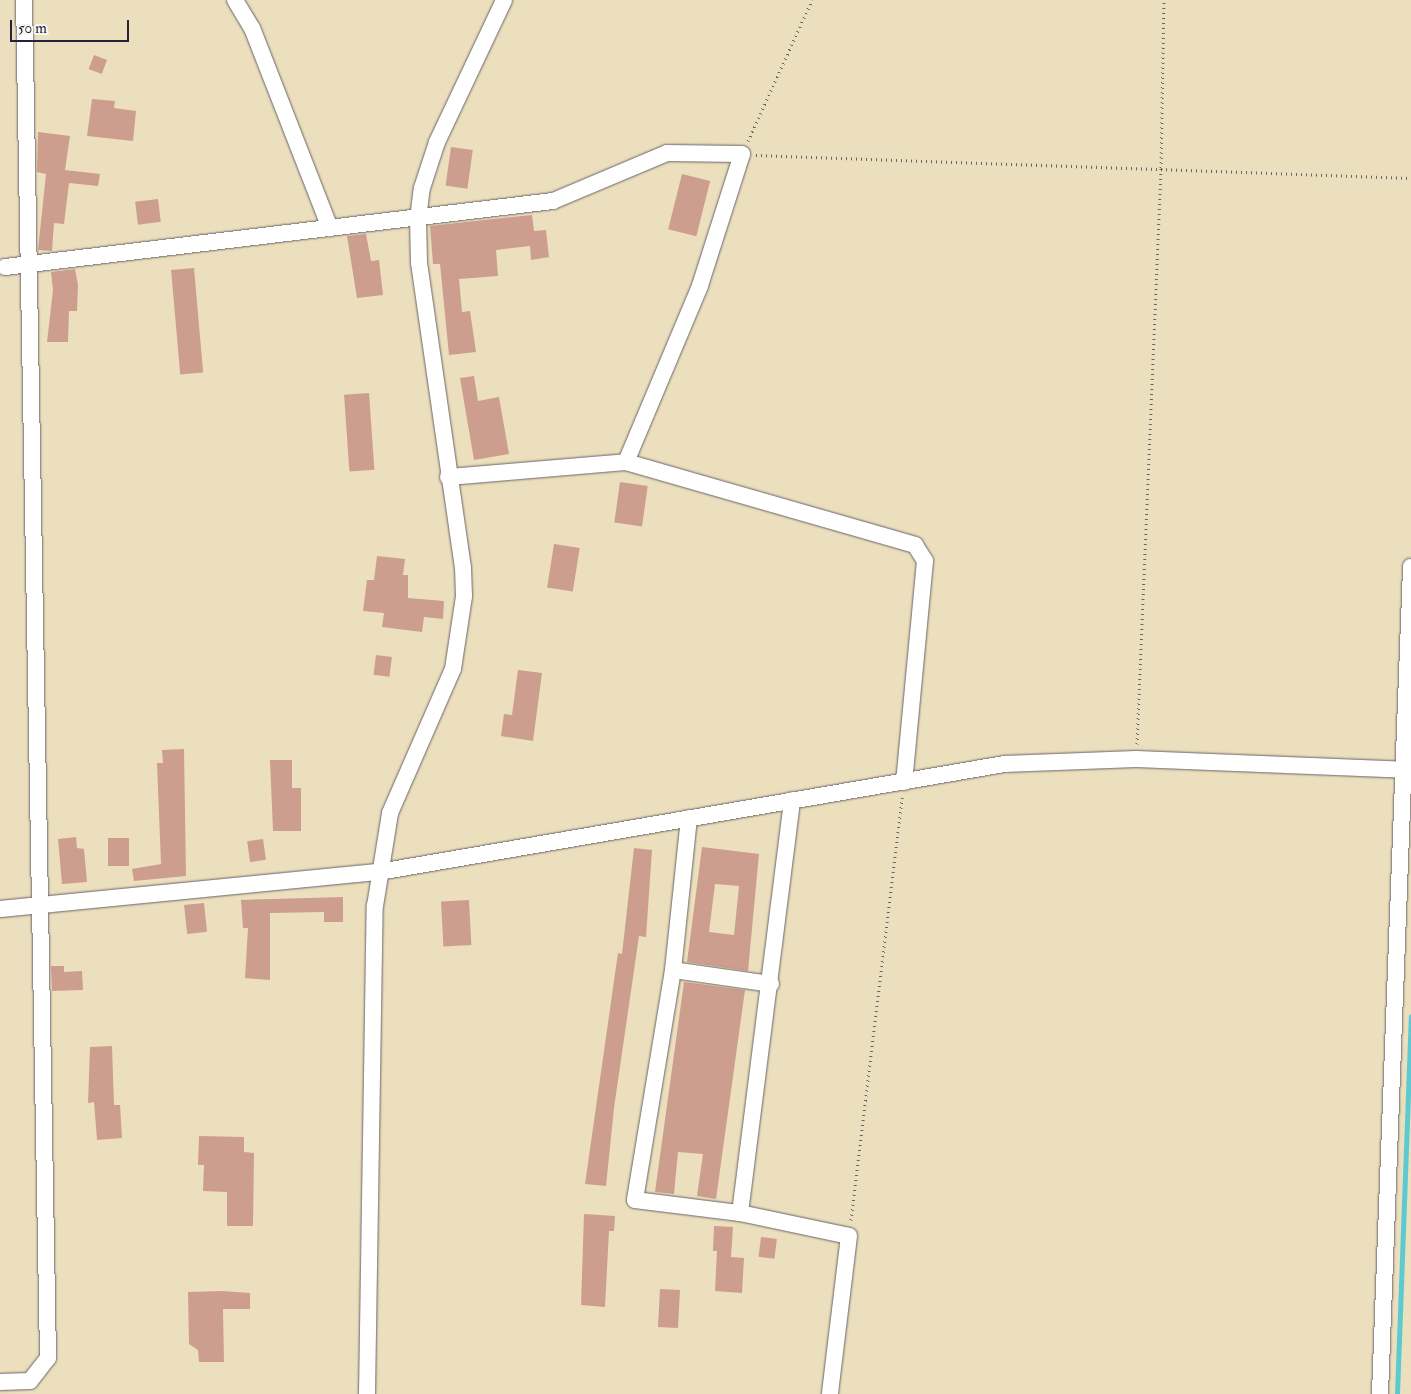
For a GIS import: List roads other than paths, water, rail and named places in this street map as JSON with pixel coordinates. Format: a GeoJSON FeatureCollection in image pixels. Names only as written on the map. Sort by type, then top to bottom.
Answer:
{"type":"FeatureCollection","features":[{"type":"Feature","properties":{"kind":"street"},"geometry":{"type":"LineString","coordinates":[[0,1382],[30,1381],[48,1358],[38,906],[30,264],[24,0]]}},
{"type":"Feature","properties":{"kind":"street"},"geometry":{"type":"LineString","coordinates":[[235,0],[252,28],[330,228]]}},
{"type":"Feature","properties":{"kind":"street"},"geometry":{"type":"LineString","coordinates":[[367,1394],[375,916],[380,872],[396,793],[442,696],[458,647],[464,596],[463,568],[448,477],[419,262],[418,219],[422,188],[437,142],[504,0]]}},
{"type":"Feature","properties":{"kind":"street"},"geometry":{"type":"LineString","coordinates":[[5,267],[418,219],[552,201],[668,153],[742,154],[700,286],[626,462]]}},
{"type":"Feature","properties":{"kind":"street"},"geometry":{"type":"LineString","coordinates":[[448,477],[626,462],[915,545],[923,552],[925,561],[904,782]]}},
{"type":"Feature","properties":{"kind":"street"},"geometry":{"type":"LineString","coordinates":[[1380,1394],[1408,769],[1411,566]]}},
{"type":"Feature","properties":{"kind":"street"},"geometry":{"type":"LineString","coordinates":[[0,909],[380,872],[1004,764],[1136,759],[1408,769]]}},
{"type":"Feature","properties":{"kind":"street"},"geometry":{"type":"LineString","coordinates":[[740,1213],[771,984],[792,800]]}},
{"type":"Feature","properties":{"kind":"street"},"geometry":{"type":"LineString","coordinates":[[689,818],[673,970],[635,1200],[740,1213],[849,1236],[830,1394]]}},
{"type":"Feature","properties":{"kind":"street"},"geometry":{"type":"LineString","coordinates":[[673,970],[771,984]]}},
{"type":"Feature","properties":{"kind":"waterway"},"geometry":{"type":"LineString","coordinates":[[1397,1394],[1411,1016]]}}]}
